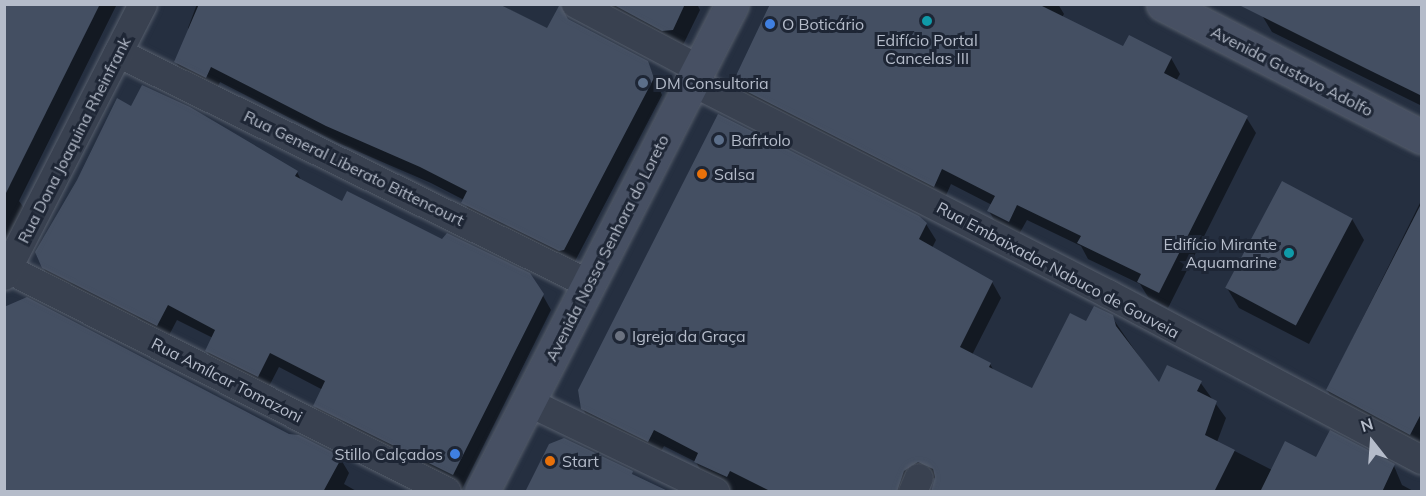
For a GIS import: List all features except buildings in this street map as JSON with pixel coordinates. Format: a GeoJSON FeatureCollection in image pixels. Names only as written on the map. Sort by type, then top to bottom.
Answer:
{"type":"FeatureCollection","features":[{"type":"Feature","properties":{"kind":"main road","name":"Avenida Nossa Senhora do Loreto"},"geometry":{"type":"LineString","coordinates":[[482,492],[732,4]]}},
{"type":"Feature","properties":{"kind":"main road","name":"Avenida Gustavo Adolfo"},"geometry":{"type":"LineString","coordinates":[[1163,4],[1422,136]]}},
{"type":"Feature","properties":{"kind":"street","name":"Rua Dona Joaquina Rheinfrank"},"geometry":{"type":"LineString","coordinates":[[6,272],[143,4]]}},
{"type":"Feature","properties":{"kind":"street","name":"Rua Embaixador Nabuco de Gouveia"},"geometry":{"type":"LineString","coordinates":[[576,4],[696,76],[1422,460]]}},
{"type":"Feature","properties":{"kind":"street","name":"Rua General Liberato Bittencourt"},"geometry":{"type":"LineString","coordinates":[[118,53],[589,284]]}},
{"type":"Feature","properties":{"kind":"street","name":"Rua Amílcar Tomazoni"},"geometry":{"type":"LineString","coordinates":[[6,272],[447,492]]}},
{"type":"Feature","properties":{"kind":"street"},"geometry":{"type":"LineString","coordinates":[[528,402],[715,492]]}},
{"type":"Feature","properties":{"kind":"place","name":"Edifício Portal Cancelas III"},"geometry":{"type":"Point","coordinates":[927,21]}},
{"type":"Feature","properties":{"kind":"place","name":"O Boticário"},"geometry":{"type":"Point","coordinates":[770,24]}},
{"type":"Feature","properties":{"kind":"place","name":"DM Consultoria"},"geometry":{"type":"Point","coordinates":[643,83]}},
{"type":"Feature","properties":{"kind":"place","name":"Bafrtolo"},"geometry":{"type":"Point","coordinates":[719,140]}},
{"type":"Feature","properties":{"kind":"place","name":"Salsa"},"geometry":{"type":"Point","coordinates":[702,174]}},
{"type":"Feature","properties":{"kind":"place","name":"Edifício Mirante Aquamarine"},"geometry":{"type":"Point","coordinates":[1289,253]}},
{"type":"Feature","properties":{"kind":"place","name":"Igreja da Graça"},"geometry":{"type":"Point","coordinates":[620,336]}},
{"type":"Feature","properties":{"kind":"place","name":"Stillo Calçados"},"geometry":{"type":"Point","coordinates":[455,454]}},
{"type":"Feature","properties":{"kind":"place","name":"Start"},"geometry":{"type":"Point","coordinates":[550,461]}}]}
